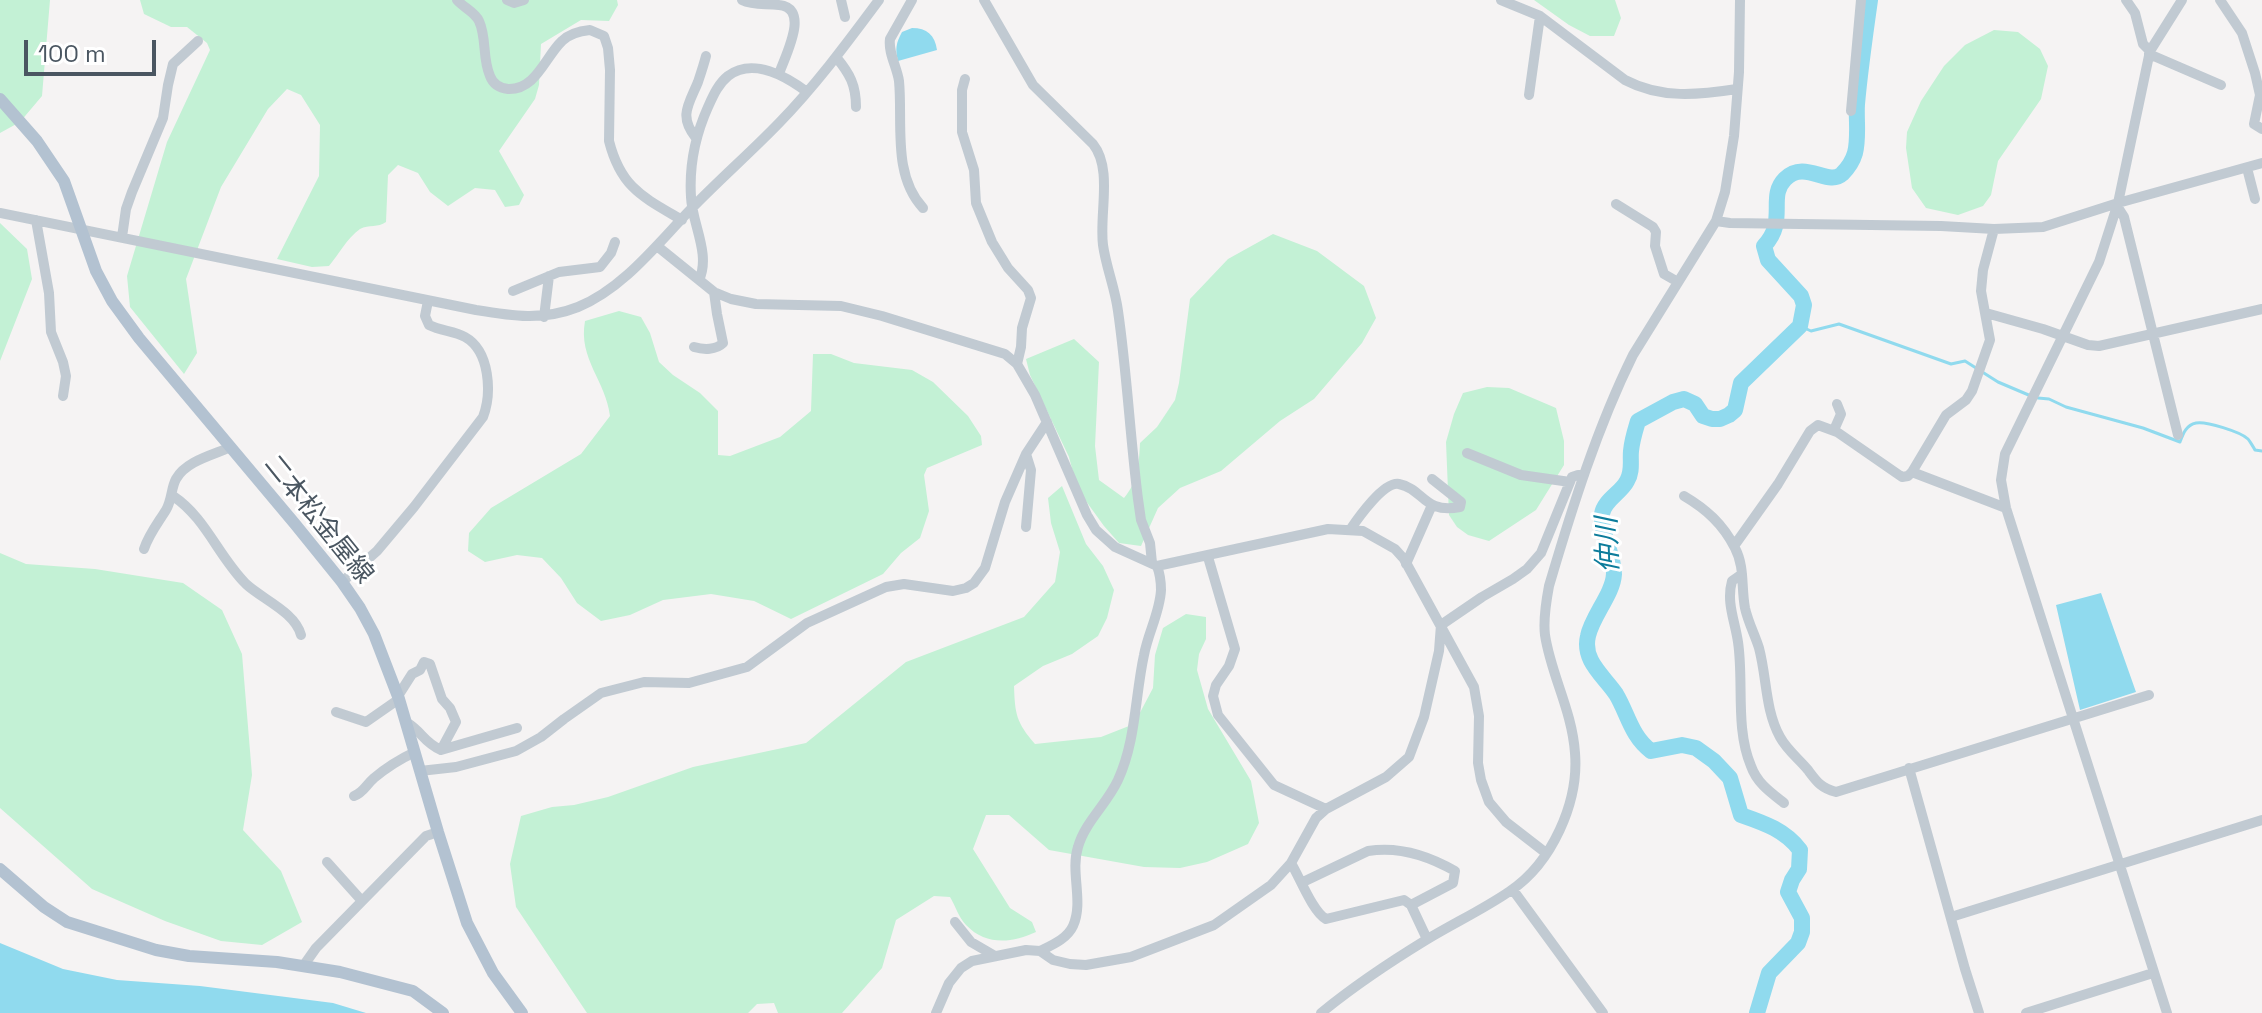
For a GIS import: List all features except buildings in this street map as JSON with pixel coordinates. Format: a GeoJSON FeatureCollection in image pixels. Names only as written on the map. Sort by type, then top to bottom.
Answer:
{"type":"FeatureCollection","features":[{"type":"Feature","properties":{"kind":"main road","name":"二本松金屋線"},"geometry":{"type":"LineString","coordinates":[[0,99],[37,141],[64,181],[96,271],[112,301],[139,338],[342,582],[374,634],[406,722],[459,902],[493,973],[522,1013]]}},
{"type":"Feature","properties":{"kind":"main road"},"geometry":{"type":"LineString","coordinates":[[0,869],[44,907],[67,922],[156,950],[189,956],[304,965],[340,972],[413,991],[443,1013]]}},
{"type":"Feature","properties":{"kind":"street"},"geometry":{"type":"LineString","coordinates":[[457,0],[478,19],[488,72],[495,84],[502,88],[516,88],[528,82],[568,37],[590,30],[604,36],[609,53],[609,141],[613,155],[631,187],[682,220]]}},
{"type":"Feature","properties":{"kind":"street"},"geometry":{"type":"LineString","coordinates":[[507,0],[514,3],[524,0]]}},
{"type":"Feature","properties":{"kind":"street"},"geometry":{"type":"LineString","coordinates":[[742,0],[792,9],[796,24],[779,74]]}},
{"type":"Feature","properties":{"kind":"street"},"geometry":{"type":"LineString","coordinates":[[841,0],[845,17]]}},
{"type":"Feature","properties":{"kind":"street"},"geometry":{"type":"LineString","coordinates":[[0,213],[428,301],[526,318],[544,317],[592,301],[657,246],[807,92],[879,0]]}},
{"type":"Feature","properties":{"kind":"street"},"geometry":{"type":"LineString","coordinates":[[912,0],[889,46],[899,80],[904,167],[909,186],[923,208]]}},
{"type":"Feature","properties":{"kind":"street"},"geometry":{"type":"LineString","coordinates":[[984,0],[1033,85],[1101,155],[1103,243],[1118,307],[1141,520],[1154,565],[1159,572],[1161,594],[1144,653],[1128,753],[1118,781],[1088,826],[1077,849],[1076,916],[1072,928],[1063,939],[1040,951]]}},
{"type":"Feature","properties":{"kind":"street"},"geometry":{"type":"LineString","coordinates":[[1501,0],[1540,16],[1640,88],[1673,94],[1737,89]]}},
{"type":"Feature","properties":{"kind":"street"},"geometry":{"type":"LineString","coordinates":[[1321,1013],[1371,975],[1427,939],[1513,890],[1546,853],[1570,804],[1575,756],[1572,727],[1545,634],[1549,586],[1584,475],[1623,376],[1716,221],[1732,151],[1740,0]]}},
{"type":"Feature","properties":{"kind":"street"},"geometry":{"type":"LineString","coordinates":[[1848,0],[1860,3],[1851,111]]}},
{"type":"Feature","properties":{"kind":"street"},"geometry":{"type":"LineString","coordinates":[[2126,0],[2135,13],[2143,44],[2149,53],[2221,85]]}},
{"type":"Feature","properties":{"kind":"street"},"geometry":{"type":"LineString","coordinates":[[2167,1013],[2006,508],[2001,480],[2002,462],[2099,262],[2117,204],[2149,53],[2182,0]]}},
{"type":"Feature","properties":{"kind":"street"},"geometry":{"type":"LineString","coordinates":[[2220,0],[2242,33],[2259,74],[2260,95],[2254,124],[2262,129]]}},
{"type":"Feature","properties":{"kind":"street"},"geometry":{"type":"LineString","coordinates":[[1529,95],[1540,16]]}},
{"type":"Feature","properties":{"kind":"street"},"geometry":{"type":"LineString","coordinates":[[122,237],[126,209],[163,118],[173,64],[198,41]]}},
{"type":"Feature","properties":{"kind":"street"},"geometry":{"type":"LineString","coordinates":[[696,138],[687,126],[687,108],[706,56]]}},
{"type":"Feature","properties":{"kind":"street"},"geometry":{"type":"LineString","coordinates":[[836,57],[851,76],[856,107]]}},
{"type":"Feature","properties":{"kind":"street"},"geometry":{"type":"LineString","coordinates":[[699,280],[704,263],[692,209],[691,178],[696,138],[715,93],[730,75],[749,70],[779,74],[807,92]]}},
{"type":"Feature","properties":{"kind":"street"},"geometry":{"type":"LineString","coordinates":[[965,79],[962,132],[974,170],[976,203],[992,242],[1031,298],[1022,328],[1017,364]]}},
{"type":"Feature","properties":{"kind":"street"},"geometry":{"type":"LineString","coordinates":[[1716,221],[1994,229],[2043,227],[2262,163]]}},
{"type":"Feature","properties":{"kind":"street"},"geometry":{"type":"LineString","coordinates":[[2247,168],[2255,199]]}},
{"type":"Feature","properties":{"kind":"street"},"geometry":{"type":"LineString","coordinates":[[1616,204],[1653,227],[1664,274],[1678,282]]}},
{"type":"Feature","properties":{"kind":"street"},"geometry":{"type":"LineString","coordinates":[[2117,204],[2124,217],[2178,435]]}},
{"type":"Feature","properties":{"kind":"street"},"geometry":{"type":"LineString","coordinates":[[36,220],[49,293],[51,332],[66,376],[63,396]]}},
{"type":"Feature","properties":{"kind":"street"},"geometry":{"type":"LineString","coordinates":[[1734,546],[1778,484],[1810,431],[1818,425],[1834,430],[1902,477],[1912,472],[1946,415],[1966,400],[1972,391],[1990,340],[1981,291],[1994,229]]}},
{"type":"Feature","properties":{"kind":"street"},"geometry":{"type":"LineString","coordinates":[[513,291],[572,269],[600,267],[615,242]]}},
{"type":"Feature","properties":{"kind":"street"},"geometry":{"type":"LineString","coordinates":[[657,246],[714,292],[731,299],[756,304],[841,306],[998,350],[1011,358],[1035,395],[1096,530],[1115,547],[1137,559],[1154,565],[1208,557],[1328,529],[1363,531],[1382,540],[1395,549],[1406,564],[1474,687],[1479,716],[1478,763],[1489,802],[1506,822],[1546,853]]}},
{"type":"Feature","properties":{"kind":"street"},"geometry":{"type":"LineString","coordinates":[[544,317],[549,276]]}},
{"type":"Feature","properties":{"kind":"street"},"geometry":{"type":"LineString","coordinates":[[694,347],[707,349],[723,343],[714,292]]}},
{"type":"Feature","properties":{"kind":"street"},"geometry":{"type":"LineString","coordinates":[[342,582],[377,551],[414,507],[483,417],[486,408],[487,375],[481,352],[469,338],[429,325],[425,316],[428,301]]}},
{"type":"Feature","properties":{"kind":"street"},"geometry":{"type":"LineString","coordinates":[[1986,313],[2099,346],[2262,309]]}},
{"type":"Feature","properties":{"kind":"street"},"geometry":{"type":"LineString","coordinates":[[1834,430],[1841,414],[1837,404]]}},
{"type":"Feature","properties":{"kind":"street"},"geometry":{"type":"LineString","coordinates":[[420,771],[456,767],[516,751],[541,737],[601,693],[644,682],[689,683],[747,667],[807,623],[886,587],[904,584],[953,591],[966,588],[985,568],[1005,502],[1026,454],[1047,422]]}},
{"type":"Feature","properties":{"kind":"street"},"geometry":{"type":"LineString","coordinates":[[144,549],[173,496],[174,482],[181,472],[231,447]]}},
{"type":"Feature","properties":{"kind":"street"},"geometry":{"type":"LineString","coordinates":[[1467,453],[1521,475],[1570,482]]}},
{"type":"Feature","properties":{"kind":"street"},"geometry":{"type":"LineString","coordinates":[[1026,454],[1031,470],[1026,527]]}},
{"type":"Feature","properties":{"kind":"street"},"geometry":{"type":"LineString","coordinates":[[1912,472],[2006,508]]}},
{"type":"Feature","properties":{"kind":"street"},"geometry":{"type":"LineString","coordinates":[[936,1013],[944,990],[961,968],[972,961],[1026,950],[1040,951],[1058,962],[1086,965],[1131,957],[1214,925],[1271,885],[1291,863],[1316,818],[1326,809],[1386,777],[1409,757],[1419,736],[1426,709],[1439,651],[1441,625],[1527,569],[1541,553],[1574,475],[1584,475]]}},
{"type":"Feature","properties":{"kind":"street"},"geometry":{"type":"LineString","coordinates":[[1350,530],[1379,494],[1393,484],[1400,484],[1432,505],[1460,507],[1461,502],[1432,479]]}},
{"type":"Feature","properties":{"kind":"street"},"geometry":{"type":"LineString","coordinates":[[173,496],[188,506],[235,573],[293,621],[301,635]]}},
{"type":"Feature","properties":{"kind":"street"},"geometry":{"type":"LineString","coordinates":[[1684,496],[1717,520],[1734,546],[1741,562],[1744,604],[1759,647],[1772,719],[1789,751],[1817,784],[1836,792],[2149,695]]}},
{"type":"Feature","properties":{"kind":"street"},"geometry":{"type":"LineString","coordinates":[[1406,564],[1432,505]]}},
{"type":"Feature","properties":{"kind":"street"},"geometry":{"type":"LineString","coordinates":[[1208,557],[1235,649],[1213,696],[1218,715],[1274,785],[1326,809]]}},
{"type":"Feature","properties":{"kind":"street"},"geometry":{"type":"LineString","coordinates":[[1742,574],[1732,581],[1729,596],[1738,642],[1746,755],[1761,785],[1784,803]]}},
{"type":"Feature","properties":{"kind":"street"},"geometry":{"type":"LineString","coordinates":[[336,712],[366,722],[398,698],[412,674],[420,670],[424,662],[430,664],[442,699],[456,722],[441,750]]}},
{"type":"Feature","properties":{"kind":"street"},"geometry":{"type":"LineString","coordinates":[[406,722],[418,729],[426,743],[441,750],[517,728]]}},
{"type":"Feature","properties":{"kind":"street"},"geometry":{"type":"LineString","coordinates":[[354,796],[361,794],[380,774],[415,752]]}},
{"type":"Feature","properties":{"kind":"street"},"geometry":{"type":"LineString","coordinates":[[1909,768],[1979,1013]]}},
{"type":"Feature","properties":{"kind":"street"},"geometry":{"type":"LineString","coordinates":[[1951,917],[2262,820]]}},
{"type":"Feature","properties":{"kind":"street"},"geometry":{"type":"LineString","coordinates":[[304,965],[316,948],[426,836],[438,832]]}},
{"type":"Feature","properties":{"kind":"street"},"geometry":{"type":"LineString","coordinates":[[1303,882],[1368,851],[1378,850],[1393,849],[1420,855],[1455,871],[1453,883],[1411,905]]}},
{"type":"Feature","properties":{"kind":"street"},"geometry":{"type":"LineString","coordinates":[[327,862],[362,901]]}},
{"type":"Feature","properties":{"kind":"street"},"geometry":{"type":"LineString","coordinates":[[1291,863],[1317,914],[1326,919],[1404,900],[1411,905],[1427,939]]}},
{"type":"Feature","properties":{"kind":"street"},"geometry":{"type":"LineString","coordinates":[[1513,890],[1603,1013]]}},
{"type":"Feature","properties":{"kind":"street"},"geometry":{"type":"LineString","coordinates":[[955,922],[971,942],[995,956]]}},
{"type":"Feature","properties":{"kind":"street"},"geometry":{"type":"LineString","coordinates":[[2026,1013],[2153,973]]}},
{"type":"Feature","properties":{"kind":"green space"},"geometry":{"type":"Polygon","coordinates":[[[0,0],[50,0],[42,96],[20,122],[0,133],[0,0]]]}},
{"type":"Feature","properties":{"kind":"green space"},"geometry":{"type":"Polygon","coordinates":[[[140,0],[617,0],[618,5],[609,21],[581,20],[541,44],[539,85],[535,99],[499,151],[524,195],[519,205],[505,207],[495,190],[475,188],[448,206],[430,192],[418,173],[398,165],[388,175],[386,222],[360,229],[329,266],[312,267],[277,259],[319,176],[320,125],[301,95],[287,89],[268,109],[221,187],[186,279],[197,353],[184,374],[130,307],[127,276],[167,142],[210,50],[207,43],[187,27],[171,27],[144,14],[140,0]]]}},
{"type":"Feature","properties":{"kind":"green space"},"geometry":{"type":"Polygon","coordinates":[[[1534,0],[1615,0],[1621,18],[1614,36],[1590,36],[1534,0]]]}},
{"type":"Feature","properties":{"kind":"green space"},"geometry":{"type":"Polygon","coordinates":[[[1994,30],[2018,32],[2040,49],[2048,66],[2041,99],[1998,161],[1991,195],[1983,206],[1958,215],[1926,208],[1912,188],[1906,148],[1907,132],[1921,101],[1944,66],[1965,45],[1994,30]]]}},
{"type":"Feature","properties":{"kind":"green space"},"geometry":{"type":"Polygon","coordinates":[[[0,223],[27,249],[32,279],[0,361],[0,223]]]}},
{"type":"Feature","properties":{"kind":"green space"},"geometry":{"type":"Polygon","coordinates":[[[1273,234],[1317,251],[1364,286],[1376,318],[1362,343],[1314,399],[1280,421],[1221,471],[1180,488],[1158,508],[1141,546],[1119,543],[1083,497],[1069,457],[1030,375],[1026,359],[1074,339],[1099,362],[1095,446],[1099,480],[1124,498],[1135,479],[1140,443],[1157,427],[1175,400],[1190,299],[1228,259],[1273,234]]]}},
{"type":"Feature","properties":{"kind":"green space"},"geometry":{"type":"Polygon","coordinates":[[[619,311],[641,317],[650,333],[659,362],[718,411],[718,455],[730,456],[780,437],[811,411],[813,354],[831,354],[854,363],[912,370],[933,382],[968,416],[981,436],[982,445],[927,468],[924,475],[929,511],[920,538],[901,553],[883,574],[791,619],[754,601],[711,594],[663,600],[630,615],[601,621],[577,603],[561,578],[542,558],[517,555],[485,562],[468,551],[469,533],[491,508],[581,454],[610,416],[585,347],[585,321],[619,311]]]}},
{"type":"Feature","properties":{"kind":"green space"},"geometry":{"type":"Polygon","coordinates":[[[1487,387],[1509,388],[1556,408],[1564,441],[1564,465],[1536,510],[1489,541],[1468,535],[1457,527],[1449,515],[1446,442],[1463,393],[1487,387]]]}},
{"type":"Feature","properties":{"kind":"green space"},"geometry":{"type":"Polygon","coordinates":[[[1062,486],[1086,544],[1103,566],[1114,590],[1107,618],[1098,636],[1014,686],[1020,723],[1035,744],[1101,737],[1134,724],[1153,688],[1155,655],[1163,628],[1186,614],[1206,617],[1206,639],[1199,654],[1197,670],[1208,709],[1251,781],[1259,823],[1248,844],[1207,862],[1180,868],[1144,867],[1049,850],[1009,815],[986,815],[973,849],[1010,908],[1032,922],[1036,932],[1009,940],[982,936],[964,922],[950,897],[934,896],[896,920],[882,968],[842,1013],[778,1013],[774,1003],[757,1004],[748,1013],[587,1013],[516,907],[510,864],[521,816],[608,797],[693,767],[806,743],[906,662],[1024,617],[1055,582],[1060,552],[1051,523],[1048,498],[1062,486]]]}},
{"type":"Feature","properties":{"kind":"green space"},"geometry":{"type":"Polygon","coordinates":[[[0,553],[26,564],[95,569],[183,583],[222,610],[242,654],[252,775],[243,830],[281,871],[302,922],[262,945],[221,941],[165,921],[92,889],[0,808],[0,553]]]}},
{"type":"Feature","properties":{"kind":"water"},"geometry":{"type":"Polygon","coordinates":[[[912,28],[929,33],[937,50],[898,61],[898,39],[902,32],[912,28]]]}},
{"type":"Feature","properties":{"kind":"water"},"geometry":{"type":"Polygon","coordinates":[[[2101,593],[2136,692],[2080,710],[2056,605],[2101,593]]]}},
{"type":"Feature","properties":{"kind":"water"},"geometry":{"type":"Polygon","coordinates":[[[0,943],[63,969],[117,980],[200,986],[333,1003],[366,1013],[0,1013],[0,943]]]}},
{"type":"Feature","properties":{"kind":"waterway","name":"仲川"},"geometry":{"type":"LineString","coordinates":[[1757,1013],[1769,973],[1798,943],[1802,932],[1802,918],[1788,892],[1799,869],[1800,850],[1781,832],[1741,815],[1730,778],[1696,748],[1682,745],[1651,751],[1644,745],[1634,732],[1616,694],[1591,661],[1588,636],[1614,574],[1603,528],[1603,509],[1629,477],[1632,443],[1638,421],[1684,399],[1695,404],[1703,416],[1720,419],[1729,415],[1735,410],[1741,383],[1800,326],[1804,305],[1801,296],[1768,260],[1764,246],[1775,228],[1778,194],[1785,179],[1800,172],[1836,177],[1844,172],[1854,156],[1858,91],[1870,0]]}},
{"type":"Feature","properties":{"kind":"waterway"},"geometry":{"type":"LineString","coordinates":[[1800,326],[1811,331],[1839,324],[1951,364],[1965,361],[1998,382],[2031,396]]}},
{"type":"Feature","properties":{"kind":"waterway"},"geometry":{"type":"LineString","coordinates":[[2038,398],[2143,428],[2180,442],[2185,430],[2193,424],[2215,425],[2244,436],[2255,450],[2262,451]]}}]}
